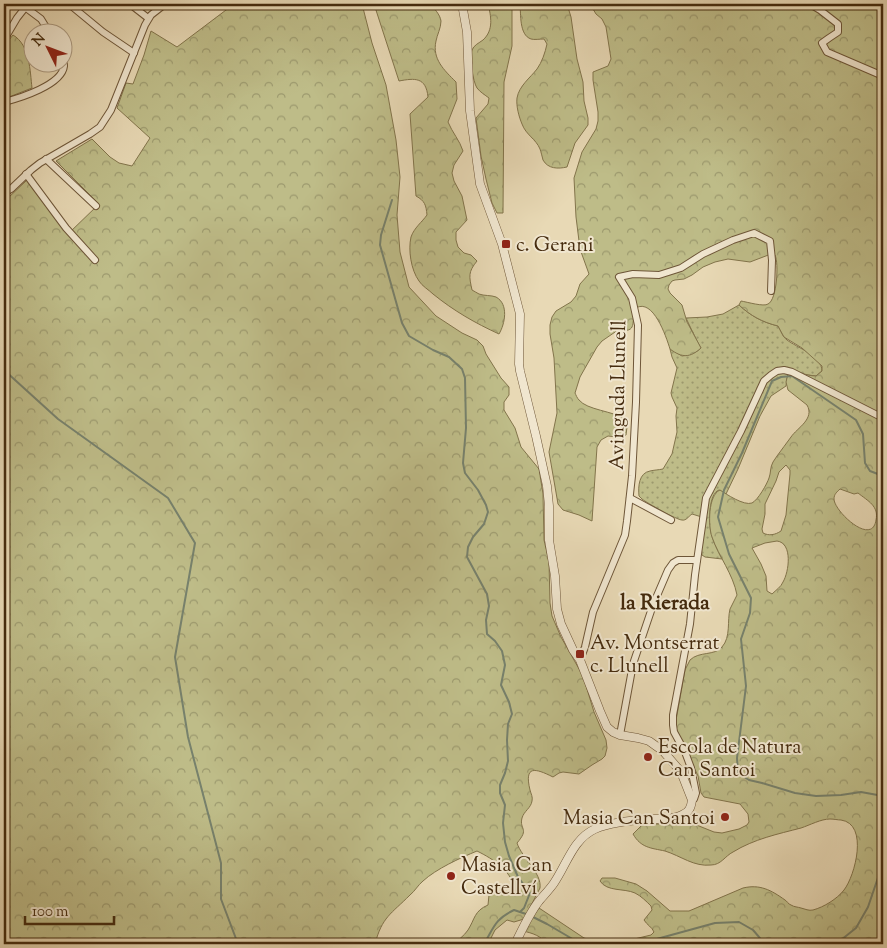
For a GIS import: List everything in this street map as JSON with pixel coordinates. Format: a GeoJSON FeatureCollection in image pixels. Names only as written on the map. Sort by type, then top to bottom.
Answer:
{"type":"FeatureCollection","features":[{"type":"Feature","properties":{"kind":"street"},"geometry":{"type":"LineString","coordinates":[[69,4],[103,32],[134,53]]}},
{"type":"Feature","properties":{"kind":"street"},"geometry":{"type":"LineString","coordinates":[[130,4],[148,18]]}},
{"type":"Feature","properties":{"kind":"street"},"geometry":{"type":"LineString","coordinates":[[4,193],[46,159],[90,134],[100,126],[111,110],[148,18],[165,4]]}},
{"type":"Feature","properties":{"kind":"street"},"geometry":{"type":"LineString","coordinates":[[462,4],[467,32],[470,111],[480,184],[495,221],[520,314],[520,371],[547,486],[550,506],[549,540],[555,576],[557,609],[561,624],[580,660],[606,724],[613,732],[620,736],[647,740],[663,751],[681,772],[692,800]]}},
{"type":"Feature","properties":{"kind":"street"},"geometry":{"type":"LineString","coordinates":[[810,4],[838,24],[838,32],[822,44],[828,52],[883,76]]}},
{"type":"Feature","properties":{"kind":"street"},"geometry":{"type":"LineString","coordinates":[[4,40],[16,18],[27,5],[43,22]]}},
{"type":"Feature","properties":{"kind":"street"},"geometry":{"type":"LineString","coordinates":[[4,102],[51,84],[62,72]]}},
{"type":"Feature","properties":{"kind":"street"},"geometry":{"type":"LineString","coordinates":[[46,159],[96,206]]}},
{"type":"Feature","properties":{"kind":"street"},"geometry":{"type":"LineString","coordinates":[[26,174],[66,228],[95,260]]}},
{"type":"Feature","properties":{"kind":"street","name":"Avinguda Llunell"},"geometry":{"type":"LineString","coordinates":[[580,660],[593,612],[625,535],[630,498],[636,402],[638,325],[632,298],[619,277],[633,274],[659,275],[681,268],[703,254],[733,240],[754,233],[770,241],[772,260],[771,290]]}},
{"type":"Feature","properties":{"kind":"street"},"geometry":{"type":"LineString","coordinates":[[515,944],[533,910],[554,882],[580,840],[589,832],[606,825],[681,816],[689,810],[694,799],[696,793],[688,759],[674,732],[673,717],[676,692],[690,624],[706,498],[741,431],[761,386],[770,375],[780,370],[792,372],[883,418]]}},
{"type":"Feature","properties":{"kind":"street"},"geometry":{"type":"LineString","coordinates":[[630,498],[671,520]]}},
{"type":"Feature","properties":{"kind":"street"},"geometry":{"type":"LineString","coordinates":[[620,736],[633,664],[653,605],[668,570],[678,560],[697,560]]}},
{"type":"Feature","properties":{"kind":"green space"},"geometry":{"type":"Polygon","coordinates":[[[227,4],[362,4],[386,85],[396,140],[400,177],[397,215],[400,252],[409,287],[436,316],[462,333],[477,340],[483,346],[501,378],[509,387],[509,395],[504,402],[504,410],[515,428],[521,447],[539,469],[543,494],[544,540],[549,562],[552,616],[561,637],[583,676],[594,712],[606,740],[607,748],[602,759],[579,774],[563,772],[553,777],[536,771],[530,773],[529,782],[532,801],[522,818],[521,822],[524,832],[517,843],[535,871],[540,882],[540,888],[524,919],[514,922],[507,920],[495,930],[488,944],[453,944],[466,932],[477,913],[488,905],[489,895],[496,892],[503,895],[514,893],[511,879],[502,867],[477,851],[441,868],[421,883],[388,916],[375,944],[4,944],[4,200],[27,180],[68,234],[99,204],[56,161],[92,139],[110,157],[119,163],[132,166],[150,138],[117,108],[126,83],[133,84],[151,31],[177,47],[230,7],[227,4]]]}},
{"type":"Feature","properties":{"kind":"green space"},"geometry":{"type":"Polygon","coordinates":[[[374,4],[431,4],[440,18],[435,47],[437,59],[456,82],[457,99],[448,122],[463,151],[454,165],[452,173],[462,196],[467,220],[456,232],[456,240],[458,247],[464,253],[471,255],[477,261],[470,274],[472,290],[481,295],[496,297],[503,304],[505,314],[499,334],[482,326],[441,300],[422,285],[412,266],[410,254],[411,237],[427,215],[424,204],[416,196],[410,114],[428,97],[427,90],[419,80],[399,81],[374,4]]]}},
{"type":"Feature","properties":{"kind":"green space"},"geometry":{"type":"Polygon","coordinates":[[[488,4],[512,4],[512,46],[504,82],[503,213],[497,213],[492,203],[481,156],[476,118],[488,104],[489,98],[477,88],[471,64],[473,48],[489,32],[491,18],[488,4]]]}},
{"type":"Feature","properties":{"kind":"green space"},"geometry":{"type":"Polygon","coordinates":[[[520,4],[567,4],[571,17],[577,59],[583,82],[588,125],[575,143],[567,167],[554,168],[545,163],[540,149],[524,128],[519,115],[517,108],[518,94],[522,86],[539,66],[547,44],[544,39],[531,39],[524,33],[521,24],[520,4]]]}},
{"type":"Feature","properties":{"kind":"green space"},"geometry":{"type":"Polygon","coordinates":[[[590,4],[883,4],[883,944],[605,944],[651,935],[654,932],[644,920],[652,910],[651,906],[631,891],[607,887],[600,881],[602,878],[615,878],[636,884],[670,911],[689,911],[749,887],[760,887],[780,896],[792,906],[812,910],[830,902],[844,890],[855,863],[857,840],[855,831],[850,824],[841,820],[827,819],[758,840],[741,847],[718,864],[705,865],[693,863],[665,851],[647,847],[639,842],[633,834],[643,824],[694,824],[722,833],[739,829],[749,822],[748,814],[740,804],[704,797],[701,793],[698,776],[675,726],[685,670],[690,660],[694,657],[715,652],[725,643],[728,634],[730,609],[737,595],[712,537],[710,511],[713,498],[720,490],[744,503],[752,503],[757,499],[768,481],[773,461],[809,415],[807,405],[788,390],[786,382],[788,374],[799,373],[816,376],[822,371],[822,366],[802,348],[784,337],[778,326],[757,318],[739,305],[741,301],[766,305],[771,301],[776,281],[777,265],[775,255],[771,254],[750,262],[728,259],[715,262],[684,279],[672,281],[668,289],[682,305],[687,322],[701,348],[693,354],[686,356],[670,349],[658,320],[648,308],[642,306],[636,308],[633,325],[629,330],[618,330],[602,341],[580,377],[575,393],[579,400],[588,406],[625,419],[626,435],[608,436],[601,440],[597,447],[592,521],[563,510],[558,504],[549,452],[557,413],[550,325],[556,311],[571,302],[576,296],[580,284],[589,274],[580,249],[574,178],[582,152],[596,129],[598,121],[593,72],[608,66],[611,59],[606,27],[602,19],[596,14],[590,4]],[[786,465],[779,472],[765,504],[762,529],[765,534],[772,535],[781,531],[786,515],[790,470],[786,465]],[[840,489],[835,494],[836,504],[846,518],[861,528],[868,530],[873,527],[876,520],[876,511],[872,504],[858,493],[854,494],[840,489]],[[777,541],[752,548],[766,576],[767,591],[772,594],[781,585],[787,572],[788,552],[782,543],[777,541]]]}},
{"type":"Feature","properties":{"kind":"green space"},"geometry":{"type":"Polygon","coordinates":[[[13,35],[22,44],[22,72],[31,72],[32,88],[4,99],[4,46],[13,35]]]}},
{"type":"Feature","properties":{"kind":"green space"},"geometry":{"type":"Polygon","coordinates":[[[739,305],[757,318],[778,326],[787,340],[818,361],[822,371],[816,376],[808,375],[787,378],[786,386],[771,396],[760,416],[726,494],[719,490],[715,493],[710,509],[710,528],[713,540],[722,559],[702,555],[705,518],[692,514],[683,520],[674,517],[642,499],[639,496],[639,488],[641,477],[646,472],[663,469],[672,454],[677,432],[677,408],[671,393],[677,368],[670,349],[682,356],[692,354],[701,348],[686,318],[723,314],[739,305]]]}},
{"type":"Feature","properties":{"kind":"green space"},"geometry":{"type":"Polygon","coordinates":[[[539,908],[584,938],[605,944],[546,944],[539,937],[523,931],[539,908]]]}},
{"type":"Feature","properties":{"kind":"waterway"},"geometry":{"type":"LineString","coordinates":[[392,200],[381,235],[380,245],[402,323],[409,336],[449,357],[462,369],[465,378],[466,428],[463,463],[465,473],[478,490],[488,512],[484,524],[473,537],[468,547],[467,557],[487,594],[489,606],[486,620],[487,634],[502,651],[505,665],[501,685],[512,714],[508,724],[508,761],[500,785],[500,793],[505,805],[503,823],[509,856],[518,877],[530,893],[524,908],[520,912]]}},
{"type":"Feature","properties":{"kind":"waterway"},"geometry":{"type":"LineString","coordinates":[[4,370],[58,419],[168,498],[195,543],[175,657],[188,737],[221,863],[221,899],[238,944]]}},
{"type":"Feature","properties":{"kind":"waterway"},"geometry":{"type":"LineString","coordinates":[[883,476],[870,471],[865,463],[863,434],[856,420],[792,376],[781,377],[772,381],[742,453],[724,490],[718,517],[729,554],[751,598],[750,613],[741,639],[746,686],[737,758],[738,773],[749,780],[795,793],[816,796],[861,792],[883,796]]}},
{"type":"Feature","properties":{"kind":"waterway"},"geometry":{"type":"LineString","coordinates":[[836,944],[856,928],[868,907],[883,863]]}},
{"type":"Feature","properties":{"kind":"waterway"},"geometry":{"type":"LineString","coordinates":[[484,944],[496,924],[503,917],[514,910],[526,914]]}},
{"type":"Feature","properties":{"kind":"waterway"},"geometry":{"type":"LineString","coordinates":[[531,916],[581,944]]}},
{"type":"Feature","properties":{"kind":"waterway"},"geometry":{"type":"LineString","coordinates":[[628,944],[653,940],[715,923],[739,922],[753,930],[765,944]]}},
{"type":"Feature","properties":{"kind":"place","name":"c. Gerani"},"geometry":{"type":"Point","coordinates":[506,244]}},
{"type":"Feature","properties":{"kind":"place","name":"Av. Montserrat c. Llunell"},"geometry":{"type":"Point","coordinates":[580,654]}},
{"type":"Feature","properties":{"kind":"place","name":"Escola de Natura Can Santoi"},"geometry":{"type":"Point","coordinates":[648,757]}},
{"type":"Feature","properties":{"kind":"place","name":"Masia Can Santoi"},"geometry":{"type":"Point","coordinates":[725,817]}},
{"type":"Feature","properties":{"kind":"place","name":"Masia Can Castellví"},"geometry":{"type":"Point","coordinates":[451,876]}},
{"type":"Feature","properties":{"kind":"district","name":"la Rierada"},"geometry":{"type":"Point","coordinates":[665,602]}}]}
